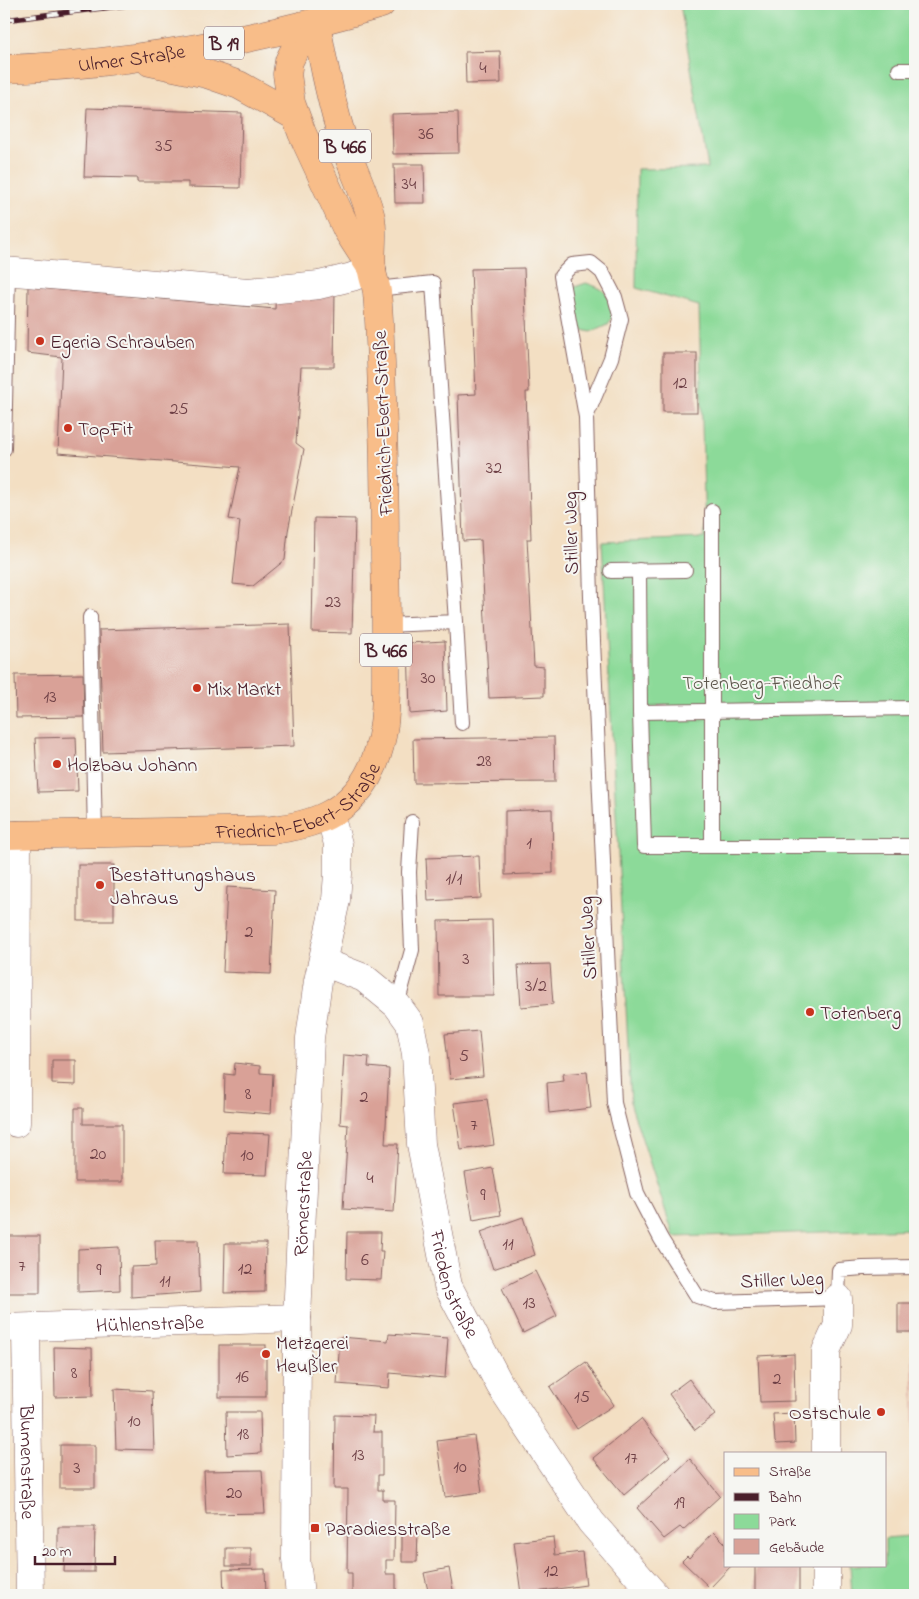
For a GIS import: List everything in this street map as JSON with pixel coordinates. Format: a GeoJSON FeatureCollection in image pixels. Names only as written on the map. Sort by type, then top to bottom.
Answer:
{"type":"FeatureCollection","features":[{"type":"Feature","properties":{"kind":"main road","name":"B 19"},"geometry":{"type":"LineString","coordinates":[[316,22],[381,4]]}},
{"type":"Feature","properties":{"kind":"main road","name":"Ulmer Straße"},"geometry":{"type":"LineString","coordinates":[[4,69],[60,66],[132,58],[237,40],[316,22]]}},
{"type":"Feature","properties":{"kind":"main road","name":"Friedrich-Ebert-Straße"},"geometry":{"type":"LineString","coordinates":[[316,22],[294,51],[289,61],[286,74],[288,87],[295,116],[347,230],[374,279]]}},
{"type":"Feature","properties":{"kind":"main road","name":"Friedrich-Ebert-Straße"},"geometry":{"type":"LineString","coordinates":[[11,835],[272,830],[309,824],[343,807],[368,776],[378,750],[383,733],[386,706],[386,625],[380,328],[374,279],[373,235],[371,218],[334,114],[326,83],[316,22]]}},
{"type":"Feature","properties":{"kind":"main road","name":"B 466"},"geometry":{"type":"LineString","coordinates":[[132,58],[207,74],[239,84],[295,116]]}},
{"type":"Feature","properties":{"kind":"street"},"geometry":{"type":"LineString","coordinates":[[6,272],[248,292],[320,285],[352,277],[374,279]]}},
{"type":"Feature","properties":{"kind":"street","name":"Römerstraße"},"geometry":{"type":"LineString","coordinates":[[300,1595],[296,1559],[297,1318],[310,1038],[315,1000],[336,900],[338,874],[338,844],[330,815]]}},
{"type":"Feature","properties":{"kind":"street","name":"Friedrich-Ebert-Straße"},"geometry":{"type":"LineString","coordinates":[[11,835],[16,1124]]}},
{"type":"Feature","properties":{"kind":"street","name":"Friedenstraße"},"geometry":{"type":"LineString","coordinates":[[323,962],[364,978],[397,1005],[410,1022],[416,1054],[421,1144],[448,1286],[500,1385],[591,1522],[655,1595]]}},
{"type":"Feature","properties":{"kind":"street"},"geometry":{"type":"LineString","coordinates":[[826,1452],[826,1351],[838,1325],[838,1298]]}},
{"type":"Feature","properties":{"kind":"street","name":"Hühlenstraße"},"geometry":{"type":"LineString","coordinates":[[15,1328],[297,1318]]}},
{"type":"Feature","properties":{"kind":"street","name":"Blumenstraße"},"geometry":{"type":"LineString","coordinates":[[15,1328],[30,1595]]}},
{"type":"Feature","properties":{"kind":"street"},"geometry":{"type":"LineString","coordinates":[[826,1566],[826,1595]]}},
{"type":"Feature","properties":{"kind":"lane"},"geometry":{"type":"LineString","coordinates":[[899,70],[915,70]]}},
{"type":"Feature","properties":{"kind":"lane","name":"Stiller Weg"},"geometry":{"type":"LineString","coordinates":[[586,417],[611,358],[621,319],[615,297],[602,272],[591,263],[572,265],[561,276],[586,417],[591,597],[614,1103],[637,1193],[661,1239],[698,1296],[715,1302],[838,1298]]}},
{"type":"Feature","properties":{"kind":"lane"},"geometry":{"type":"LineString","coordinates":[[4,449],[6,272]]}},
{"type":"Feature","properties":{"kind":"lane"},"geometry":{"type":"LineString","coordinates":[[374,279],[433,283],[462,723]]}},
{"type":"Feature","properties":{"kind":"lane"},"geometry":{"type":"LineString","coordinates":[[712,511],[712,846]]}},
{"type":"Feature","properties":{"kind":"lane"},"geometry":{"type":"LineString","coordinates":[[639,570],[640,712],[644,846],[915,846]]}},
{"type":"Feature","properties":{"kind":"lane"},"geometry":{"type":"LineString","coordinates":[[611,571],[685,570]]}},
{"type":"Feature","properties":{"kind":"lane"},"geometry":{"type":"LineString","coordinates":[[90,618],[95,834]]}},
{"type":"Feature","properties":{"kind":"lane"},"geometry":{"type":"LineString","coordinates":[[386,625],[456,622]]}},
{"type":"Feature","properties":{"kind":"lane"},"geometry":{"type":"LineString","coordinates":[[640,712],[915,708]]}},
{"type":"Feature","properties":{"kind":"lane"},"geometry":{"type":"LineString","coordinates":[[397,1005],[412,950],[408,872],[412,822]]}},
{"type":"Feature","properties":{"kind":"lane"},"geometry":{"type":"LineString","coordinates":[[838,1298],[839,1270],[915,1268]]}},
{"type":"Feature","properties":{"kind":"green space","name":"Totenberg-Friedhof"},"geometry":{"type":"Polygon","coordinates":[[[680,4],[915,4],[915,1229],[674,1237],[631,1105],[602,542],[705,538],[699,306],[636,288],[637,169],[708,168],[680,4]]]}},
{"type":"Feature","properties":{"kind":"green space"},"geometry":{"type":"Polygon","coordinates":[[[586,283],[599,288],[606,294],[613,317],[608,324],[591,332],[575,328],[572,288],[586,283]]]}},
{"type":"Feature","properties":{"kind":"green space"},"geometry":{"type":"Polygon","coordinates":[[[911,1536],[913,1586],[907,1587],[907,1595],[852,1595],[850,1566],[886,1566],[886,1538],[911,1536]]]}},
{"type":"Feature","properties":{"kind":"building"},"geometry":{"type":"Polygon","coordinates":[[[500,51],[501,83],[466,84],[465,52],[500,51]]]}},
{"type":"Feature","properties":{"kind":"building"},"geometry":{"type":"Polygon","coordinates":[[[87,108],[242,113],[240,188],[188,187],[188,182],[137,182],[137,178],[84,177],[87,108]]]}},
{"type":"Feature","properties":{"kind":"building"},"geometry":{"type":"Polygon","coordinates":[[[458,112],[459,153],[393,154],[392,114],[458,112]]]}},
{"type":"Feature","properties":{"kind":"building"},"geometry":{"type":"Polygon","coordinates":[[[394,164],[424,164],[425,203],[395,203],[394,164]]]}},
{"type":"Feature","properties":{"kind":"building"},"geometry":{"type":"Polygon","coordinates":[[[524,268],[529,392],[526,392],[531,539],[527,539],[534,666],[544,667],[544,696],[489,698],[481,540],[463,541],[458,395],[476,394],[471,269],[524,268]]]}},
{"type":"Feature","properties":{"kind":"building"},"geometry":{"type":"Polygon","coordinates":[[[28,287],[275,309],[276,290],[335,290],[334,367],[301,367],[296,443],[304,449],[288,531],[285,560],[253,586],[233,584],[240,521],[229,519],[240,467],[58,453],[62,357],[27,353],[28,287]]]}},
{"type":"Feature","properties":{"kind":"building"},"geometry":{"type":"Polygon","coordinates":[[[663,353],[697,353],[697,412],[663,412],[663,353]]]}},
{"type":"Feature","properties":{"kind":"building"},"geometry":{"type":"Polygon","coordinates":[[[314,518],[355,519],[352,633],[312,632],[314,518]]]}},
{"type":"Feature","properties":{"kind":"building","name":"Mix Markt"},"geometry":{"type":"Polygon","coordinates":[[[290,624],[294,746],[103,752],[99,630],[290,624]]]}},
{"type":"Feature","properties":{"kind":"building"},"geometry":{"type":"Polygon","coordinates":[[[445,641],[447,711],[410,714],[408,643],[445,641]]]}},
{"type":"Feature","properties":{"kind":"building"},"geometry":{"type":"Polygon","coordinates":[[[83,674],[84,717],[16,718],[15,675],[83,674]]]}},
{"type":"Feature","properties":{"kind":"building","name":"Holzbau Johann"},"geometry":{"type":"Polygon","coordinates":[[[76,737],[78,791],[38,792],[35,738],[76,737]]]}},
{"type":"Feature","properties":{"kind":"building"},"geometry":{"type":"Polygon","coordinates":[[[554,737],[555,782],[414,783],[413,739],[554,737]]]}},
{"type":"Feature","properties":{"kind":"building"},"geometry":{"type":"Polygon","coordinates":[[[552,809],[553,873],[505,875],[505,811],[552,809]]]}},
{"type":"Feature","properties":{"kind":"building"},"geometry":{"type":"Polygon","coordinates":[[[479,856],[481,898],[428,901],[426,858],[479,856]]]}},
{"type":"Feature","properties":{"kind":"building"},"geometry":{"type":"Polygon","coordinates":[[[78,865],[114,865],[114,921],[78,921],[78,865]]]}},
{"type":"Feature","properties":{"kind":"building"},"geometry":{"type":"Polygon","coordinates":[[[227,887],[275,890],[271,974],[223,972],[227,887]]]}},
{"type":"Feature","properties":{"kind":"building"},"geometry":{"type":"Polygon","coordinates":[[[492,920],[494,996],[439,996],[438,921],[492,920]]]}},
{"type":"Feature","properties":{"kind":"building"},"geometry":{"type":"Polygon","coordinates":[[[550,964],[553,1004],[521,1007],[518,965],[550,964]]]}},
{"type":"Feature","properties":{"kind":"building"},"geometry":{"type":"Polygon","coordinates":[[[479,1031],[483,1076],[450,1079],[445,1034],[479,1031]]]}},
{"type":"Feature","properties":{"kind":"building"},"geometry":{"type":"Polygon","coordinates":[[[344,1055],[369,1057],[368,1067],[389,1069],[385,1144],[398,1144],[394,1212],[343,1209],[348,1125],[340,1124],[344,1055]]]}},
{"type":"Feature","properties":{"kind":"building"},"geometry":{"type":"Polygon","coordinates":[[[52,1060],[76,1060],[76,1085],[52,1084],[52,1060]]]}},
{"type":"Feature","properties":{"kind":"building"},"geometry":{"type":"Polygon","coordinates":[[[235,1063],[260,1066],[260,1073],[273,1074],[271,1114],[224,1110],[225,1074],[234,1075],[235,1063]]]}},
{"type":"Feature","properties":{"kind":"building"},"geometry":{"type":"Polygon","coordinates":[[[587,1072],[591,1108],[549,1113],[547,1083],[564,1081],[563,1074],[587,1072]]]}},
{"type":"Feature","properties":{"kind":"building"},"geometry":{"type":"Polygon","coordinates":[[[487,1099],[494,1145],[461,1150],[454,1103],[487,1099]]]}},
{"type":"Feature","properties":{"kind":"building"},"geometry":{"type":"Polygon","coordinates":[[[75,1108],[83,1108],[83,1124],[122,1124],[122,1182],[75,1182],[75,1108]]]}},
{"type":"Feature","properties":{"kind":"building"},"geometry":{"type":"Polygon","coordinates":[[[226,1132],[270,1134],[267,1175],[224,1174],[226,1132]]]}},
{"type":"Feature","properties":{"kind":"building"},"geometry":{"type":"Polygon","coordinates":[[[493,1168],[501,1215],[473,1220],[465,1173],[493,1168]]]}},
{"type":"Feature","properties":{"kind":"building"},"geometry":{"type":"Polygon","coordinates":[[[523,1217],[535,1255],[493,1269],[481,1232],[523,1217]]]}},
{"type":"Feature","properties":{"kind":"building"},"geometry":{"type":"Polygon","coordinates":[[[347,1232],[381,1232],[380,1251],[383,1251],[381,1280],[346,1279],[347,1232]]]}},
{"type":"Feature","properties":{"kind":"building"},"geometry":{"type":"Polygon","coordinates":[[[4,1236],[40,1236],[40,1293],[4,1293],[4,1236]]]}},
{"type":"Feature","properties":{"kind":"building"},"geometry":{"type":"Polygon","coordinates":[[[155,1240],[198,1240],[200,1292],[131,1297],[131,1267],[156,1266],[155,1240]]]}},
{"type":"Feature","properties":{"kind":"building"},"geometry":{"type":"Polygon","coordinates":[[[225,1243],[266,1243],[265,1292],[224,1293],[225,1243]]]}},
{"type":"Feature","properties":{"kind":"building"},"geometry":{"type":"Polygon","coordinates":[[[119,1247],[120,1290],[78,1292],[78,1249],[119,1247]]]}},
{"type":"Feature","properties":{"kind":"building"},"geometry":{"type":"Polygon","coordinates":[[[535,1271],[557,1316],[523,1333],[502,1288],[535,1271]]]}},
{"type":"Feature","properties":{"kind":"building"},"geometry":{"type":"Polygon","coordinates":[[[898,1303],[915,1303],[915,1332],[898,1332],[898,1303]]]}},
{"type":"Feature","properties":{"kind":"building"},"geometry":{"type":"Polygon","coordinates":[[[389,1334],[448,1338],[445,1378],[390,1373],[389,1388],[337,1384],[340,1337],[388,1341],[389,1334]]]}},
{"type":"Feature","properties":{"kind":"building"},"geometry":{"type":"Polygon","coordinates":[[[219,1345],[266,1345],[266,1397],[219,1397],[219,1345]]]}},
{"type":"Feature","properties":{"kind":"building"},"geometry":{"type":"Polygon","coordinates":[[[54,1347],[92,1348],[93,1396],[55,1397],[54,1347]]]}},
{"type":"Feature","properties":{"kind":"building"},"geometry":{"type":"Polygon","coordinates":[[[912,1351],[915,1351],[915,1428],[914,1428],[912,1351]]]}},
{"type":"Feature","properties":{"kind":"building"},"geometry":{"type":"Polygon","coordinates":[[[794,1354],[795,1401],[760,1402],[758,1356],[794,1354]]]}},
{"type":"Feature","properties":{"kind":"building"},"geometry":{"type":"Polygon","coordinates":[[[586,1362],[614,1405],[577,1429],[550,1387],[586,1362]]]}},
{"type":"Feature","properties":{"kind":"building"},"geometry":{"type":"Polygon","coordinates":[[[689,1379],[715,1415],[695,1430],[669,1394],[689,1379]]]}},
{"type":"Feature","properties":{"kind":"building"},"geometry":{"type":"Polygon","coordinates":[[[114,1389],[152,1391],[154,1450],[116,1449],[114,1389]]]}},
{"type":"Feature","properties":{"kind":"building"},"geometry":{"type":"Polygon","coordinates":[[[226,1412],[260,1412],[261,1453],[227,1455],[226,1412]]]}},
{"type":"Feature","properties":{"kind":"building"},"geometry":{"type":"Polygon","coordinates":[[[794,1413],[795,1443],[777,1444],[775,1442],[773,1414],[794,1413]]]}},
{"type":"Feature","properties":{"kind":"building"},"geometry":{"type":"Polygon","coordinates":[[[335,1415],[374,1416],[373,1432],[382,1432],[382,1475],[378,1475],[378,1490],[383,1490],[383,1500],[395,1500],[394,1560],[386,1560],[386,1574],[396,1574],[396,1595],[352,1595],[352,1573],[347,1573],[348,1489],[334,1489],[335,1415]]]}},
{"type":"Feature","properties":{"kind":"building"},"geometry":{"type":"Polygon","coordinates":[[[641,1419],[670,1456],[624,1495],[593,1458],[641,1419]]]}},
{"type":"Feature","properties":{"kind":"building"},"geometry":{"type":"Polygon","coordinates":[[[474,1436],[482,1492],[445,1497],[437,1441],[474,1436]]]}},
{"type":"Feature","properties":{"kind":"building"},"geometry":{"type":"Polygon","coordinates":[[[60,1445],[95,1445],[95,1488],[60,1488],[60,1445]]]}},
{"type":"Feature","properties":{"kind":"building"},"geometry":{"type":"Polygon","coordinates":[[[690,1459],[720,1496],[683,1530],[680,1527],[664,1539],[637,1508],[690,1459]]]}},
{"type":"Feature","properties":{"kind":"building"},"geometry":{"type":"Polygon","coordinates":[[[262,1470],[265,1513],[206,1514],[204,1471],[262,1470]]]}},
{"type":"Feature","properties":{"kind":"building"},"geometry":{"type":"Polygon","coordinates":[[[58,1527],[95,1527],[94,1572],[64,1572],[65,1549],[58,1549],[58,1527]]]}},
{"type":"Feature","properties":{"kind":"building"},"geometry":{"type":"Polygon","coordinates":[[[402,1530],[418,1530],[417,1562],[402,1562],[402,1530]]]}},
{"type":"Feature","properties":{"kind":"building"},"geometry":{"type":"Polygon","coordinates":[[[714,1532],[724,1542],[724,1566],[731,1566],[710,1588],[682,1561],[687,1556],[689,1558],[714,1532]]]}},
{"type":"Feature","properties":{"kind":"building"},"geometry":{"type":"Polygon","coordinates":[[[553,1537],[555,1555],[582,1552],[586,1585],[521,1594],[514,1542],[553,1537]]]}},
{"type":"Feature","properties":{"kind":"building"},"geometry":{"type":"Polygon","coordinates":[[[226,1548],[251,1548],[251,1566],[226,1566],[226,1548]]]}},
{"type":"Feature","properties":{"kind":"building"},"geometry":{"type":"Polygon","coordinates":[[[755,1566],[799,1566],[799,1595],[755,1595],[755,1566]]]}},
{"type":"Feature","properties":{"kind":"building"},"geometry":{"type":"Polygon","coordinates":[[[449,1568],[454,1595],[429,1595],[424,1573],[449,1568]]]}},
{"type":"Feature","properties":{"kind":"building"},"geometry":{"type":"Polygon","coordinates":[[[265,1569],[266,1595],[224,1595],[223,1570],[265,1569]]]}},
{"type":"Feature","properties":{"kind":"building"},"geometry":{"type":"Polygon","coordinates":[[[631,1585],[642,1595],[621,1595],[631,1585]]]}},
{"type":"Feature","properties":{"kind":"railway"},"geometry":{"type":"LineString","coordinates":[[4,20],[136,4]]}},
{"type":"Feature","properties":{"kind":"place","name":"Egeria Schrauben"},"geometry":{"type":"Point","coordinates":[40,341]}},
{"type":"Feature","properties":{"kind":"place","name":"TopFit"},"geometry":{"type":"Point","coordinates":[68,428]}},
{"type":"Feature","properties":{"kind":"place","name":"Mix Markt"},"geometry":{"type":"Point","coordinates":[197,688]}},
{"type":"Feature","properties":{"kind":"place","name":"Holzbau Johann"},"geometry":{"type":"Point","coordinates":[57,764]}},
{"type":"Feature","properties":{"kind":"place","name":"Bestattungshaus Jahraus"},"geometry":{"type":"Point","coordinates":[100,885]}},
{"type":"Feature","properties":{"kind":"place","name":"Totenberg"},"geometry":{"type":"Point","coordinates":[810,1012]}},
{"type":"Feature","properties":{"kind":"place","name":"Metzgerei Heußler"},"geometry":{"type":"Point","coordinates":[266,1354]}},
{"type":"Feature","properties":{"kind":"place","name":"Ostschule"},"geometry":{"type":"Point","coordinates":[881,1412]}},
{"type":"Feature","properties":{"kind":"place","name":"Paradiesstraße"},"geometry":{"type":"Point","coordinates":[315,1528]}}]}
